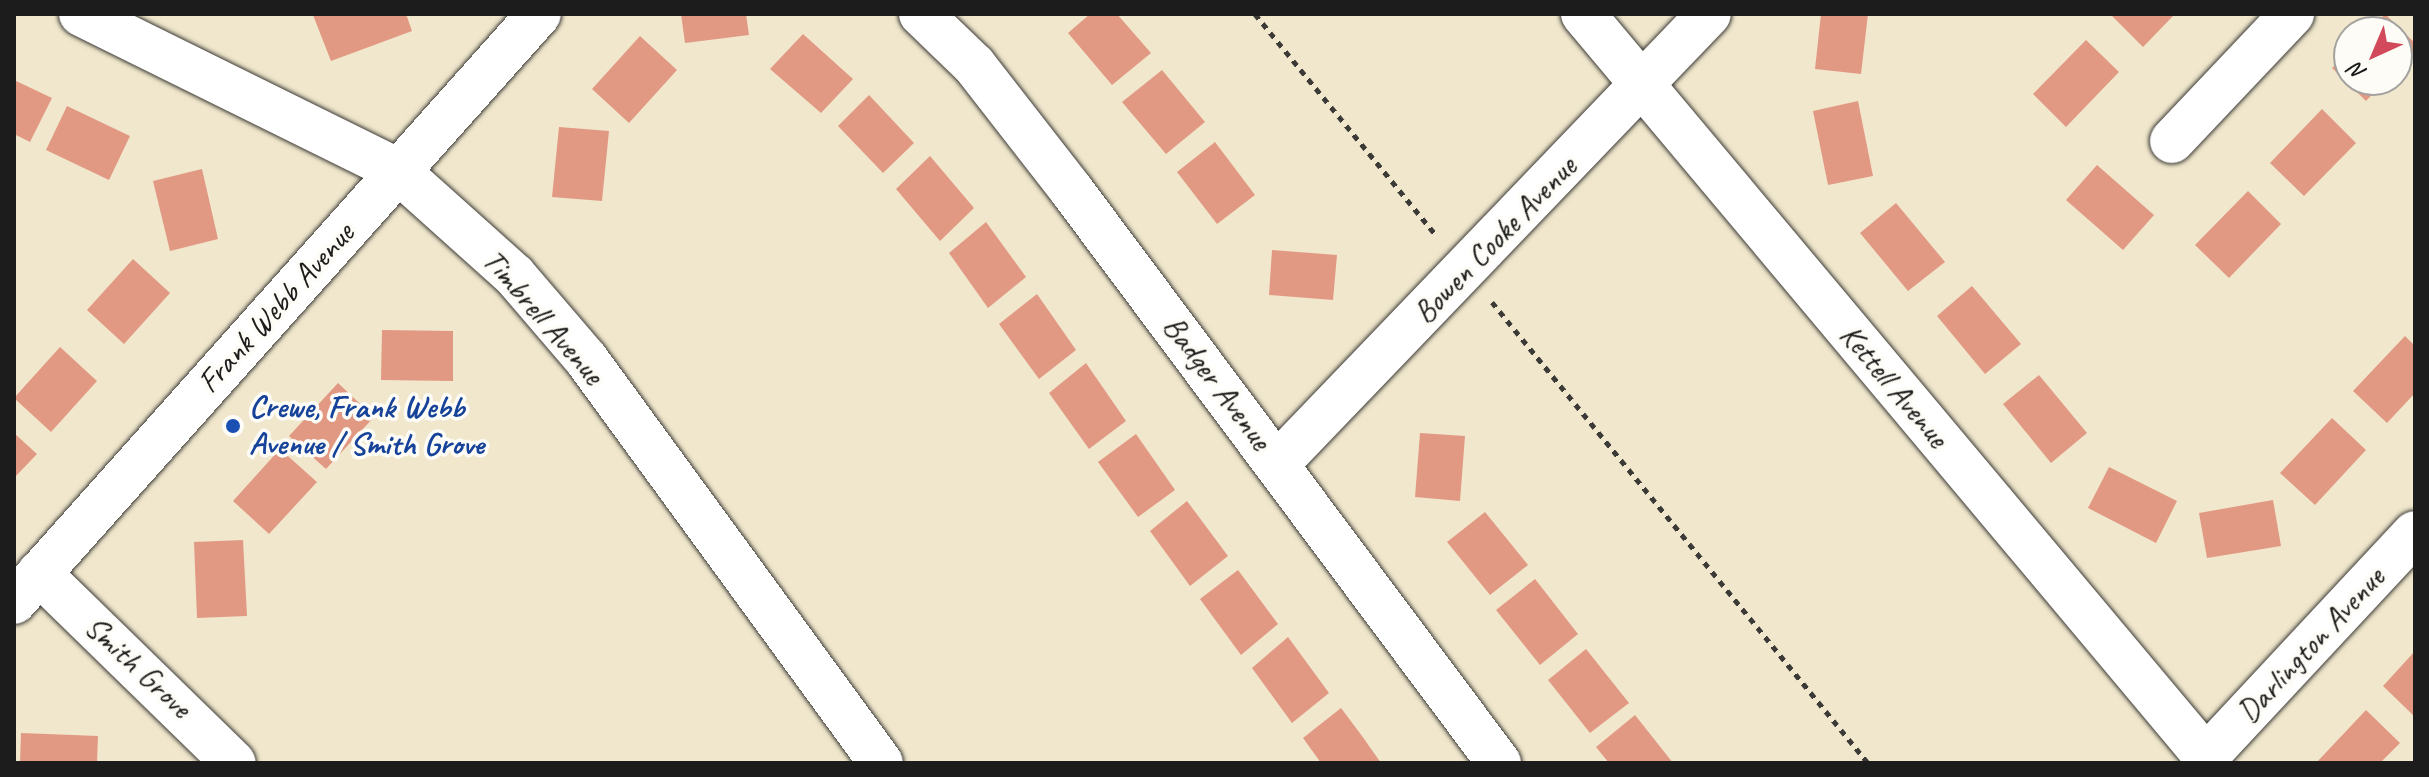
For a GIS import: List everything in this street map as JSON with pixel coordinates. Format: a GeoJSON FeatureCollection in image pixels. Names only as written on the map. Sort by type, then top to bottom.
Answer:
{"type":"FeatureCollection","features":[{"type":"Feature","properties":{"kind":"street","name":"Timbrell Avenue"},"geometry":{"type":"LineString","coordinates":[[81,14],[398,171],[514,275],[586,359],[881,763]]}},
{"type":"Feature","properties":{"kind":"street","name":"Frank Webb Avenue"},"geometry":{"type":"LineString","coordinates":[[26,588],[539,14]]}},
{"type":"Feature","properties":{"kind":"street","name":"Badger Avenue"},"geometry":{"type":"LineString","coordinates":[[921,14],[974,65],[1278,463],[1499,763]]}},
{"type":"Feature","properties":{"kind":"street","name":"Kettell Avenue"},"geometry":{"type":"LineString","coordinates":[[1583,14],[2206,757]]}},
{"type":"Feature","properties":{"kind":"street","name":"Bowen Cooke Avenue"},"geometry":{"type":"LineString","coordinates":[[1278,463],[1644,87],[1709,14]]}},
{"type":"Feature","properties":{"kind":"street"},"geometry":{"type":"LineString","coordinates":[[2172,141],[2292,14]]}},
{"type":"Feature","properties":{"kind":"street","name":"Darlington Avenue"},"geometry":{"type":"LineString","coordinates":[[2206,757],[2415,533]]}},
{"type":"Feature","properties":{"kind":"street","name":"Smith Grove"},"geometry":{"type":"LineString","coordinates":[[26,588],[234,763]]}},
{"type":"Feature","properties":{"kind":"path"},"geometry":{"type":"LineString","coordinates":[[1255,14],[1868,763]]}},
{"type":"Feature","properties":{"kind":"building"},"geometry":{"type":"Polygon","coordinates":[[[406,14],[412,31],[331,61],[313,15],[406,14]]]}},
{"type":"Feature","properties":{"kind":"building"},"geometry":{"type":"Polygon","coordinates":[[[681,14],[746,14],[749,35],[685,43],[681,14]]]}},
{"type":"Feature","properties":{"kind":"building"},"geometry":{"type":"Polygon","coordinates":[[[1090,14],[1117,14],[1151,53],[1112,85],[1068,33],[1090,14]]]}},
{"type":"Feature","properties":{"kind":"building"},"geometry":{"type":"Polygon","coordinates":[[[1821,14],[1868,14],[1861,74],[1815,69],[1821,14]]]}},
{"type":"Feature","properties":{"kind":"building"},"geometry":{"type":"Polygon","coordinates":[[[2110,14],[2175,14],[2143,47],[2110,14]]]}},
{"type":"Feature","properties":{"kind":"building"},"geometry":{"type":"Polygon","coordinates":[[[803,34],[853,79],[821,113],[770,69],[803,34]]]}},
{"type":"Feature","properties":{"kind":"building"},"geometry":{"type":"Polygon","coordinates":[[[640,36],[677,70],[629,123],[592,89],[640,36]]]}},
{"type":"Feature","properties":{"kind":"building"},"geometry":{"type":"Polygon","coordinates":[[[2086,40],[2119,72],[2066,127],[2033,94],[2086,40]]]}},
{"type":"Feature","properties":{"kind":"building"},"geometry":{"type":"Polygon","coordinates":[[[1162,70],[1205,122],[1166,154],[1122,102],[1162,70]]]}},
{"type":"Feature","properties":{"kind":"building"},"geometry":{"type":"Polygon","coordinates":[[[14,80],[52,98],[30,142],[14,134],[14,80]]]}},
{"type":"Feature","properties":{"kind":"building"},"geometry":{"type":"Polygon","coordinates":[[[869,95],[914,143],[883,173],[838,126],[869,95]]]}},
{"type":"Feature","properties":{"kind":"building"},"geometry":{"type":"Polygon","coordinates":[[[1858,101],[1873,176],[1828,185],[1813,111],[1858,101]]]}},
{"type":"Feature","properties":{"kind":"building"},"geometry":{"type":"Polygon","coordinates":[[[67,106],[130,136],[109,180],[46,150],[67,106]]]}},
{"type":"Feature","properties":{"kind":"building"},"geometry":{"type":"Polygon","coordinates":[[[2322,109],[2356,143],[2304,196],[2270,163],[2322,109]]]}},
{"type":"Feature","properties":{"kind":"building"},"geometry":{"type":"Polygon","coordinates":[[[559,127],[609,131],[602,201],[552,197],[559,127]]]}},
{"type":"Feature","properties":{"kind":"building"},"geometry":{"type":"Polygon","coordinates":[[[1215,142],[1255,195],[1217,224],[1177,172],[1215,142]]]}},
{"type":"Feature","properties":{"kind":"building"},"geometry":{"type":"Polygon","coordinates":[[[930,156],[974,208],[940,241],[896,189],[930,156]]]}},
{"type":"Feature","properties":{"kind":"building"},"geometry":{"type":"Polygon","coordinates":[[[2097,165],[2154,215],[2123,250],[2066,200],[2097,165]]]}},
{"type":"Feature","properties":{"kind":"building"},"geometry":{"type":"Polygon","coordinates":[[[202,169],[218,239],[170,251],[153,181],[202,169]]]}},
{"type":"Feature","properties":{"kind":"building"},"geometry":{"type":"Polygon","coordinates":[[[2248,191],[2281,224],[2229,278],[2195,245],[2248,191]]]}},
{"type":"Feature","properties":{"kind":"building"},"geometry":{"type":"Polygon","coordinates":[[[1896,203],[1945,262],[1908,291],[1860,233],[1896,203]]]}},
{"type":"Feature","properties":{"kind":"building"},"geometry":{"type":"Polygon","coordinates":[[[986,222],[1026,277],[988,308],[949,253],[986,222]]]}},
{"type":"Feature","properties":{"kind":"building"},"geometry":{"type":"Polygon","coordinates":[[[1272,250],[1337,255],[1333,300],[1269,295],[1272,250]]]}},
{"type":"Feature","properties":{"kind":"building"},"geometry":{"type":"Polygon","coordinates":[[[133,259],[170,293],[124,344],[87,310],[133,259]]]}},
{"type":"Feature","properties":{"kind":"building"},"geometry":{"type":"Polygon","coordinates":[[[1972,286],[2021,344],[1985,374],[1937,316],[1972,286]]]}},
{"type":"Feature","properties":{"kind":"building"},"geometry":{"type":"Polygon","coordinates":[[[1037,294],[1076,350],[1039,379],[999,324],[1037,294]]]}},
{"type":"Feature","properties":{"kind":"building"},"geometry":{"type":"Polygon","coordinates":[[[382,330],[453,331],[453,381],[381,380],[382,330]]]}},
{"type":"Feature","properties":{"kind":"building"},"geometry":{"type":"Polygon","coordinates":[[[2405,336],[2415,346],[2415,393],[2387,423],[2353,391],[2405,336]]]}},
{"type":"Feature","properties":{"kind":"building"},"geometry":{"type":"Polygon","coordinates":[[[60,347],[97,381],[51,432],[14,398],[60,347]]]}},
{"type":"Feature","properties":{"kind":"building"},"geometry":{"type":"Polygon","coordinates":[[[1086,363],[1126,421],[1089,449],[1049,393],[1086,363]]]}},
{"type":"Feature","properties":{"kind":"building"},"geometry":{"type":"Polygon","coordinates":[[[2039,375],[2087,433],[2051,463],[2003,404],[2039,375]]]}},
{"type":"Feature","properties":{"kind":"building"},"geometry":{"type":"Polygon","coordinates":[[[338,383],[374,417],[326,469],[289,436],[338,383]]]}},
{"type":"Feature","properties":{"kind":"building"},"geometry":{"type":"Polygon","coordinates":[[[2332,418],[2366,450],[2315,505],[2280,473],[2332,418]]]}},
{"type":"Feature","properties":{"kind":"building"},"geometry":{"type":"Polygon","coordinates":[[[14,433],[37,454],[14,478],[14,433]]]}},
{"type":"Feature","properties":{"kind":"building"},"geometry":{"type":"Polygon","coordinates":[[[1420,433],[1465,436],[1460,501],[1415,497],[1420,433]]]}},
{"type":"Feature","properties":{"kind":"building"},"geometry":{"type":"Polygon","coordinates":[[[1136,434],[1175,490],[1138,517],[1098,462],[1136,434]]]}},
{"type":"Feature","properties":{"kind":"building"},"geometry":{"type":"Polygon","coordinates":[[[280,449],[317,482],[269,534],[233,501],[280,449]]]}},
{"type":"Feature","properties":{"kind":"building"},"geometry":{"type":"Polygon","coordinates":[[[2109,467],[2177,501],[2156,543],[2088,508],[2109,467]]]}},
{"type":"Feature","properties":{"kind":"building"},"geometry":{"type":"Polygon","coordinates":[[[2273,500],[2281,546],[2207,558],[2199,513],[2273,500]]]}},
{"type":"Feature","properties":{"kind":"building"},"geometry":{"type":"Polygon","coordinates":[[[1187,501],[1228,556],[1190,586],[1150,531],[1187,501]]]}},
{"type":"Feature","properties":{"kind":"building"},"geometry":{"type":"Polygon","coordinates":[[[1485,512],[1528,565],[1490,595],[1447,542],[1485,512]]]}},
{"type":"Feature","properties":{"kind":"building"},"geometry":{"type":"Polygon","coordinates":[[[243,540],[247,616],[197,618],[194,542],[243,540]]]}},
{"type":"Feature","properties":{"kind":"building"},"geometry":{"type":"Polygon","coordinates":[[[1238,570],[1278,624],[1241,655],[1200,599],[1238,570]]]}},
{"type":"Feature","properties":{"kind":"building"},"geometry":{"type":"Polygon","coordinates":[[[1535,579],[1578,634],[1540,665],[1496,610],[1535,579]]]}},
{"type":"Feature","properties":{"kind":"building"},"geometry":{"type":"Polygon","coordinates":[[[1288,637],[1329,693],[1292,723],[1252,668],[1288,637]]]}},
{"type":"Feature","properties":{"kind":"building"},"geometry":{"type":"Polygon","coordinates":[[[1586,649],[1629,703],[1590,733],[1548,680],[1586,649]]]}},
{"type":"Feature","properties":{"kind":"building"},"geometry":{"type":"Polygon","coordinates":[[[2415,651],[2415,717],[2383,686],[2415,651]]]}},
{"type":"Feature","properties":{"kind":"building"},"geometry":{"type":"Polygon","coordinates":[[[1341,708],[1381,763],[1321,763],[1303,738],[1341,708]]]}},
{"type":"Feature","properties":{"kind":"building"},"geometry":{"type":"Polygon","coordinates":[[[2366,710],[2400,743],[2380,763],[2316,763],[2366,710]]]}},
{"type":"Feature","properties":{"kind":"building"},"geometry":{"type":"Polygon","coordinates":[[[1635,715],[1673,763],[1609,763],[1596,747],[1635,715]]]}},
{"type":"Feature","properties":{"kind":"building"},"geometry":{"type":"Polygon","coordinates":[[[21,733],[98,736],[97,763],[20,763],[21,733]]]}},
{"type":"Feature","properties":{"kind":"place","name":"Crewe, Frank Webb Avenue / Smith Grove"},"geometry":{"type":"Point","coordinates":[233,426]}}]}
